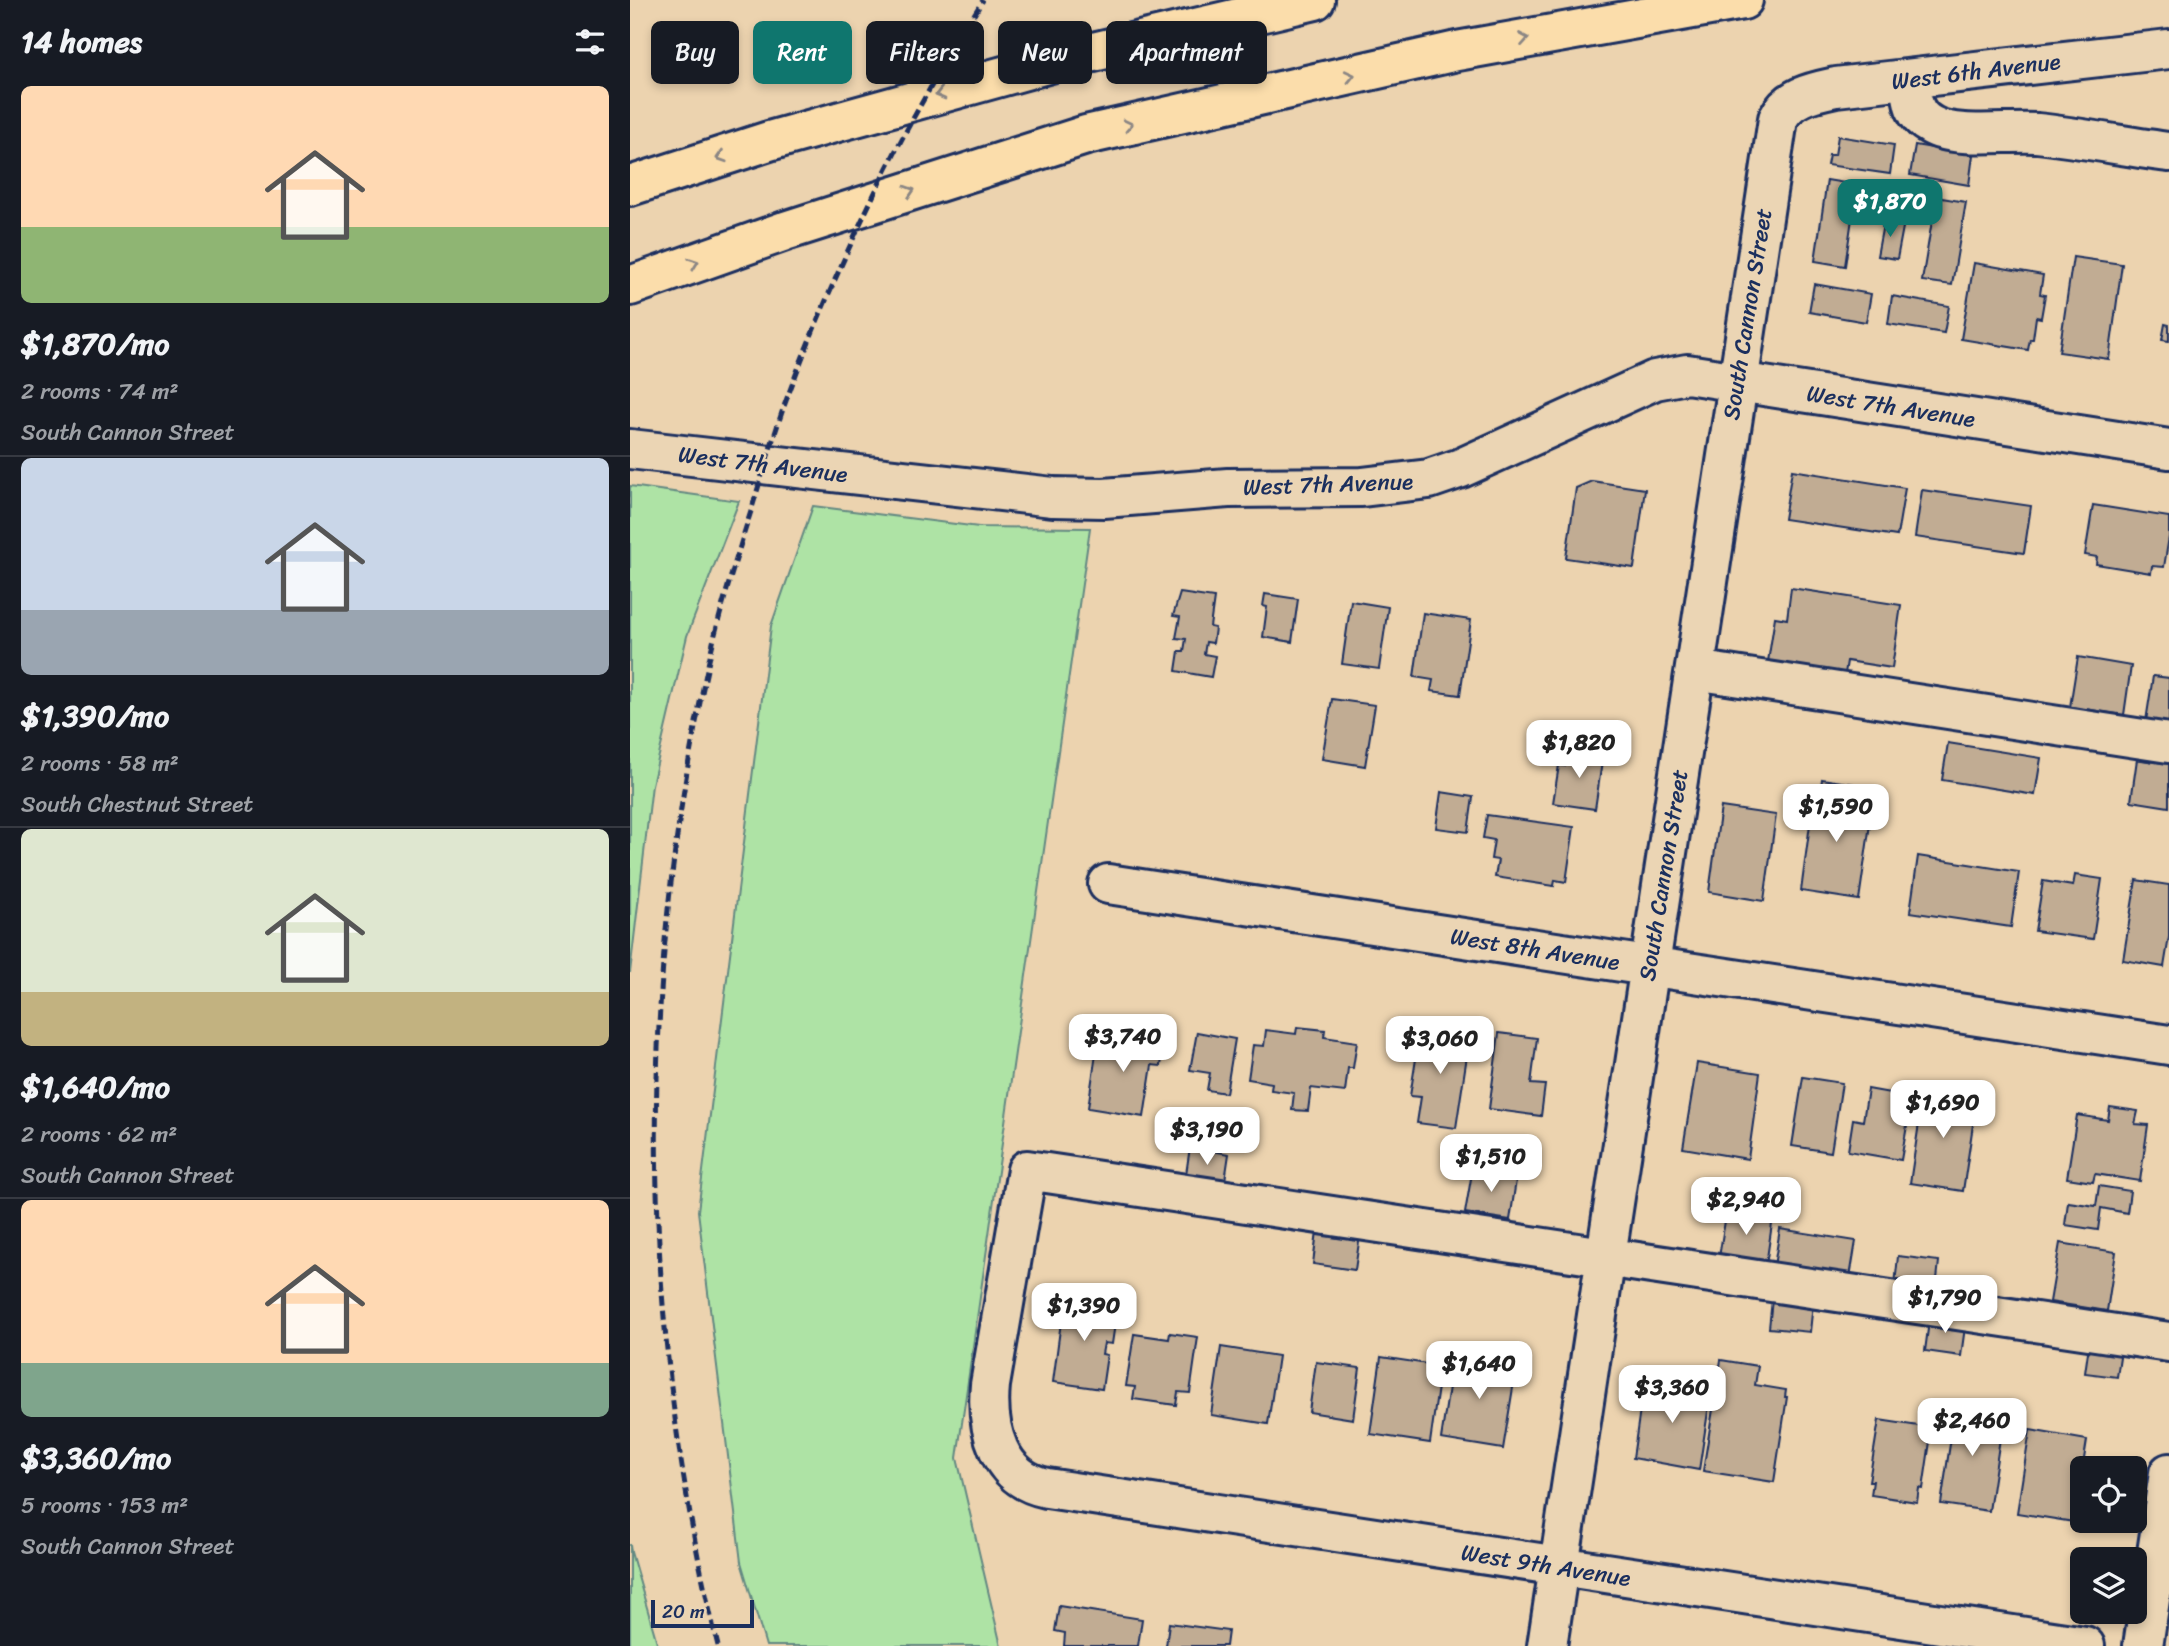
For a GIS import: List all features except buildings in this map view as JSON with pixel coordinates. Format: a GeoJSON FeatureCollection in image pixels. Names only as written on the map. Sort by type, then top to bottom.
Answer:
{"type":"FeatureCollection","features":[{"type":"Feature","properties":{"kind":"highway"},"geometry":{"type":"LineString","coordinates":[[630,186],[769,141],[1059,61],[1315,0]]}},
{"type":"Feature","properties":{"kind":"highway"},"geometry":{"type":"LineString","coordinates":[[630,286],[785,231],[1086,135],[1457,51],[1743,0]]}},
{"type":"Feature","properties":{"kind":"street","name":"West 6th Avenue"},"geometry":{"type":"LineString","coordinates":[[1786,106],[1794,100],[1823,90],[2169,49]]}},
{"type":"Feature","properties":{"kind":"street"},"geometry":{"type":"LineString","coordinates":[[1909,79],[1916,111],[1938,129],[1956,132],[2033,133],[2169,152]]}},
{"type":"Feature","properties":{"kind":"street","name":"South Cannon Street"},"geometry":{"type":"LineString","coordinates":[[1547,1646],[1775,135],[1778,119],[1786,106]]}},
{"type":"Feature","properties":{"kind":"street","name":"West 7th Avenue"},"geometry":{"type":"LineString","coordinates":[[630,449],[1053,497],[1104,498],[1228,488],[1362,487],[1429,479],[1461,468],[1666,376],[1687,374],[2169,449]]}},
{"type":"Feature","properties":{"kind":"street"},"geometry":{"type":"LineString","coordinates":[[1695,670],[2169,743]]}},
{"type":"Feature","properties":{"kind":"street","name":"West 8th Avenue"},"geometry":{"type":"LineString","coordinates":[[1108,884],[2169,1045]]}},
{"type":"Feature","properties":{"kind":"street","name":"West 9th Avenue"},"geometry":{"type":"LineString","coordinates":[[1606,1256],[1027,1170],[989,1396],[992,1430],[1011,1470],[1027,1483],[1047,1488],[2085,1646]]}},
{"type":"Feature","properties":{"kind":"street"},"geometry":{"type":"LineString","coordinates":[[1606,1256],[2169,1342]]}},
{"type":"Feature","properties":{"kind":"street"},"geometry":{"type":"LineString","coordinates":[[2143,1646],[2169,1473]]}},
{"type":"Feature","properties":{"kind":"green space"},"geometry":{"type":"Polygon","coordinates":[[[630,486],[739,501],[687,636],[652,785],[630,973],[630,486]]]}},
{"type":"Feature","properties":{"kind":"green space"},"geometry":{"type":"Polygon","coordinates":[[[813,506],[979,527],[1090,528],[957,1458],[1001,1646],[766,1646],[741,1562],[698,1211],[771,626],[813,506]]]}},
{"type":"Feature","properties":{"kind":"green space"},"geometry":{"type":"Polygon","coordinates":[[[630,1544],[631,1552],[658,1646],[630,1646],[630,1544]]]}},
{"type":"Feature","properties":{"kind":"railway"},"geometry":{"type":"LineString","coordinates":[[718,1646],[692,1525],[673,1403],[661,1279],[656,1156],[659,1032],[668,909],[685,786],[708,665],[723,605],[783,409],[829,293],[881,180],[917,111],[983,0]]}}]}
